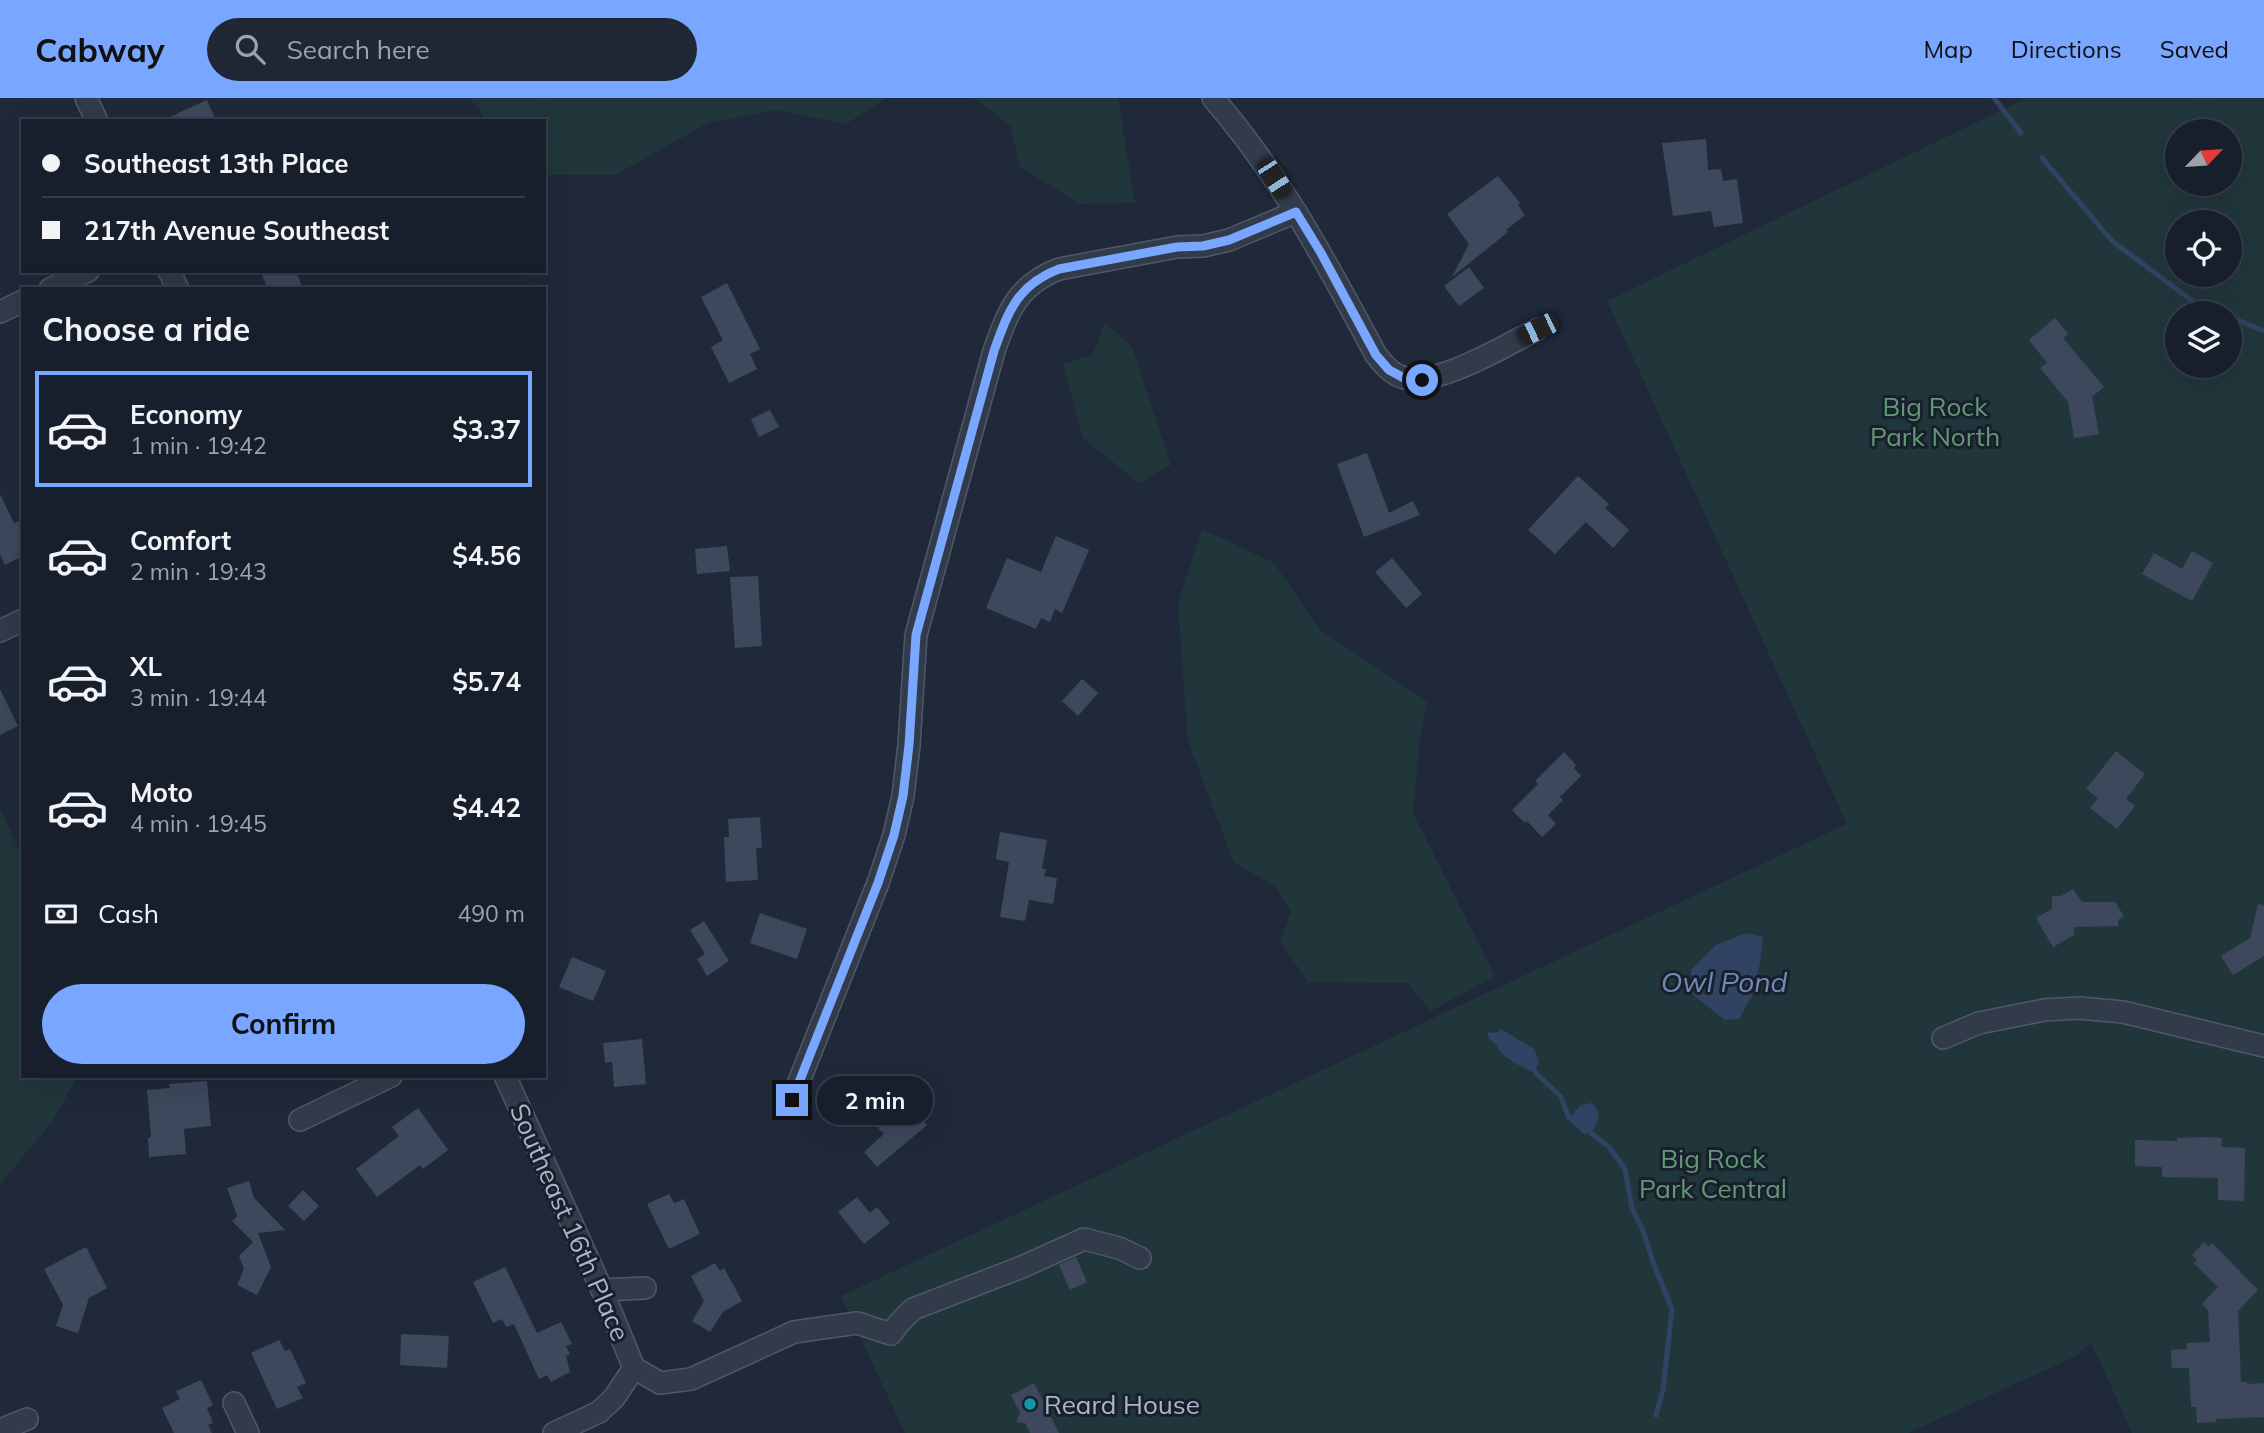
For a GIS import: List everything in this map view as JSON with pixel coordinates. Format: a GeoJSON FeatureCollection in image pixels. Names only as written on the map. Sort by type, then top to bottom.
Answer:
{"type":"FeatureCollection","features":[{"type":"Feature","properties":{"kind":"street"},"geometry":{"type":"LineString","coordinates":[[86,98],[96,119]]}},
{"type":"Feature","properties":{"kind":"street"},"geometry":{"type":"LineString","coordinates":[[1213,98],[1263,161],[1321,253],[1376,355],[1389,370],[1404,378],[1422,380],[1441,376],[1538,329]]}},
{"type":"Feature","properties":{"kind":"street"},"geometry":{"type":"LineString","coordinates":[[792,1100],[878,883],[894,835],[903,796],[909,745],[916,635],[994,351],[1007,314],[1019,296],[1041,275],[1059,269],[1177,247],[1203,246],[1229,240],[1296,212]]}},
{"type":"Feature","properties":{"kind":"street"},"geometry":{"type":"LineString","coordinates":[[54,287],[84,273]]}},
{"type":"Feature","properties":{"kind":"street"},"geometry":{"type":"LineString","coordinates":[[0,312],[21,303]]}},
{"type":"Feature","properties":{"kind":"street"},"geometry":{"type":"LineString","coordinates":[[0,631],[21,621]]}},
{"type":"Feature","properties":{"kind":"street"},"geometry":{"type":"LineString","coordinates":[[1943,1038],[1979,1023],[2044,1010],[2079,1008],[2123,1012],[2264,1046]]}},
{"type":"Feature","properties":{"kind":"street"},"geometry":{"type":"LineString","coordinates":[[300,1120],[387,1078]]}},
{"type":"Feature","properties":{"kind":"street","name":"Southeast 16th Place"},"geometry":{"type":"LineString","coordinates":[[506,1078],[602,1290],[634,1368]]}},
{"type":"Feature","properties":{"kind":"street"},"geometry":{"type":"LineString","coordinates":[[554,1433],[599,1412],[614,1398],[634,1368],[660,1383],[691,1379],[794,1332],[858,1323],[891,1334],[913,1310],[1010,1272],[1084,1239],[1119,1248],[1140,1258]]}},
{"type":"Feature","properties":{"kind":"street"},"geometry":{"type":"LineString","coordinates":[[602,1290],[645,1289]]}},
{"type":"Feature","properties":{"kind":"street"},"geometry":{"type":"LineString","coordinates":[[234,1403],[248,1433]]}},
{"type":"Feature","properties":{"kind":"street"},"geometry":{"type":"LineString","coordinates":[[0,1430],[27,1419]]}},
{"type":"Feature","properties":{"kind":"green space"},"geometry":{"type":"Polygon","coordinates":[[[470,98],[886,98],[846,124],[775,110],[708,123],[615,175],[546,175],[546,119],[486,119],[470,98]]]}},
{"type":"Feature","properties":{"kind":"green space"},"geometry":{"type":"Polygon","coordinates":[[[975,98],[1118,98],[1135,203],[1080,204],[1020,167],[1010,126],[975,98]]]}},
{"type":"Feature","properties":{"kind":"green space"},"geometry":{"type":"Polygon","coordinates":[[[2027,98],[2264,98],[2264,1433],[2132,1433],[2091,1342],[2076,1356],[1908,1433],[905,1433],[841,1296],[1847,824],[1607,301],[2027,98]]]}},
{"type":"Feature","properties":{"kind":"green space"},"geometry":{"type":"Polygon","coordinates":[[[1105,322],[1132,347],[1171,465],[1139,483],[1083,438],[1063,364],[1093,354],[1105,322]]]}},
{"type":"Feature","properties":{"kind":"green space"},"geometry":{"type":"Polygon","coordinates":[[[1202,529],[1274,563],[1321,631],[1427,702],[1420,736],[1413,813],[1495,976],[1431,1011],[1407,983],[1308,982],[1280,941],[1291,912],[1275,886],[1234,863],[1188,741],[1178,603],[1202,529]]]}},
{"type":"Feature","properties":{"kind":"green space"},"geometry":{"type":"Polygon","coordinates":[[[0,808],[21,855],[21,1078],[77,1078],[51,1123],[0,1184],[0,808]]]}},
{"type":"Feature","properties":{"kind":"water","name":"Owl Pond"},"geometry":{"type":"Polygon","coordinates":[[[1746,933],[1763,937],[1753,994],[1739,1019],[1725,1020],[1693,995],[1691,970],[1716,945],[1746,933]]]}},
{"type":"Feature","properties":{"kind":"water"},"geometry":{"type":"Polygon","coordinates":[[[1501,1029],[1534,1049],[1539,1061],[1535,1072],[1506,1057],[1489,1039],[1487,1032],[1497,1033],[1501,1029]]]}},
{"type":"Feature","properties":{"kind":"water"},"geometry":{"type":"Polygon","coordinates":[[[1592,1103],[1598,1118],[1591,1133],[1584,1134],[1569,1118],[1581,1105],[1592,1103]]]}},
{"type":"Feature","properties":{"kind":"building"},"geometry":{"type":"Polygon","coordinates":[[[207,100],[215,119],[165,119],[207,100]]]}},
{"type":"Feature","properties":{"kind":"building"},"geometry":{"type":"Polygon","coordinates":[[[1706,139],[1708,170],[1721,169],[1723,181],[1737,179],[1743,223],[1714,227],[1711,211],[1673,216],[1662,143],[1706,139]]]}},
{"type":"Feature","properties":{"kind":"building"},"geometry":{"type":"Polygon","coordinates":[[[1498,176],[1520,203],[1518,205],[1525,215],[1452,277],[1469,244],[1447,214],[1498,176]]]}},
{"type":"Feature","properties":{"kind":"building"},"geometry":{"type":"Polygon","coordinates":[[[1469,267],[1484,288],[1459,306],[1444,286],[1469,267]]]}},
{"type":"Feature","properties":{"kind":"building"},"geometry":{"type":"Polygon","coordinates":[[[261,273],[297,273],[302,287],[267,287],[261,273]]]}},
{"type":"Feature","properties":{"kind":"building"},"geometry":{"type":"Polygon","coordinates":[[[727,283],[760,349],[750,354],[757,369],[729,383],[711,347],[723,340],[701,297],[727,283]]]}},
{"type":"Feature","properties":{"kind":"building"},"geometry":{"type":"Polygon","coordinates":[[[2055,318],[2068,334],[2063,338],[2104,387],[2092,397],[2099,434],[2074,438],[2068,402],[2040,368],[2047,363],[2029,340],[2055,318]]]}},
{"type":"Feature","properties":{"kind":"building"},"geometry":{"type":"Polygon","coordinates":[[[770,410],[779,427],[759,437],[751,419],[770,410]]]}},
{"type":"Feature","properties":{"kind":"building"},"geometry":{"type":"Polygon","coordinates":[[[1367,453],[1389,513],[1413,501],[1420,515],[1364,537],[1337,464],[1367,453]]]}},
{"type":"Feature","properties":{"kind":"building"},"geometry":{"type":"Polygon","coordinates":[[[1578,476],[1609,504],[1605,508],[1629,530],[1613,548],[1586,522],[1555,554],[1528,530],[1578,476]]]}},
{"type":"Feature","properties":{"kind":"building"},"geometry":{"type":"Polygon","coordinates":[[[0,494],[14,523],[21,520],[21,557],[5,565],[0,554],[0,494]]]}},
{"type":"Feature","properties":{"kind":"building"},"geometry":{"type":"Polygon","coordinates":[[[1056,536],[1089,550],[1062,613],[1055,609],[1050,622],[1041,618],[1036,629],[986,608],[1007,558],[1041,572],[1056,536]]]}},
{"type":"Feature","properties":{"kind":"building"},"geometry":{"type":"Polygon","coordinates":[[[727,546],[730,571],[697,574],[695,549],[727,546]]]}},
{"type":"Feature","properties":{"kind":"building"},"geometry":{"type":"Polygon","coordinates":[[[2192,551],[2213,563],[2192,601],[2142,574],[2154,553],[2182,569],[2192,551]]]}},
{"type":"Feature","properties":{"kind":"building"},"geometry":{"type":"Polygon","coordinates":[[[1392,558],[1422,594],[1406,608],[1375,572],[1392,558]]]}},
{"type":"Feature","properties":{"kind":"building"},"geometry":{"type":"Polygon","coordinates":[[[758,576],[762,646],[735,648],[730,577],[758,576]]]}},
{"type":"Feature","properties":{"kind":"building"},"geometry":{"type":"Polygon","coordinates":[[[1082,679],[1098,693],[1078,716],[1062,701],[1082,679]]]}},
{"type":"Feature","properties":{"kind":"building"},"geometry":{"type":"Polygon","coordinates":[[[0,689],[18,726],[0,735],[0,689]]]}},
{"type":"Feature","properties":{"kind":"building"},"geometry":{"type":"Polygon","coordinates":[[[2116,751],[2145,774],[2126,799],[2135,806],[2117,829],[2090,808],[2098,798],[2086,789],[2116,751]]]}},
{"type":"Feature","properties":{"kind":"building"},"geometry":{"type":"Polygon","coordinates":[[[1564,752],[1576,765],[1574,768],[1581,776],[1560,797],[1563,800],[1548,815],[1556,824],[1542,837],[1512,810],[1538,784],[1535,781],[1564,752]]]}},
{"type":"Feature","properties":{"kind":"building"},"geometry":{"type":"Polygon","coordinates":[[[760,817],[762,848],[756,848],[758,880],[726,882],[724,837],[729,837],[728,819],[760,817]]]}},
{"type":"Feature","properties":{"kind":"building"},"geometry":{"type":"Polygon","coordinates":[[[1000,832],[1047,840],[1042,869],[1046,869],[1044,876],[1057,878],[1053,904],[1029,900],[1025,921],[1000,917],[1009,862],[996,859],[1000,832]]]}},
{"type":"Feature","properties":{"kind":"building"},"geometry":{"type":"Polygon","coordinates":[[[2073,889],[2082,902],[2115,902],[2124,916],[2118,920],[2118,926],[2074,927],[2074,935],[2053,947],[2036,918],[2052,909],[2052,896],[2061,896],[2073,889]]]}},
{"type":"Feature","properties":{"kind":"building"},"geometry":{"type":"Polygon","coordinates":[[[2258,904],[2264,905],[2264,956],[2233,975],[2221,956],[2250,938],[2258,904]]]}},
{"type":"Feature","properties":{"kind":"building"},"geometry":{"type":"Polygon","coordinates":[[[760,913],[807,929],[797,959],[750,943],[760,913]]]}},
{"type":"Feature","properties":{"kind":"building"},"geometry":{"type":"Polygon","coordinates":[[[704,921],[729,961],[707,976],[697,959],[705,954],[690,930],[704,921]]]}},
{"type":"Feature","properties":{"kind":"building"},"geometry":{"type":"Polygon","coordinates":[[[572,957],[606,971],[593,1001],[559,987],[572,957]]]}},
{"type":"Feature","properties":{"kind":"building"},"geometry":{"type":"Polygon","coordinates":[[[642,1039],[646,1084],[614,1087],[612,1062],[605,1063],[603,1043],[642,1039]]]}},
{"type":"Feature","properties":{"kind":"building"},"geometry":{"type":"Polygon","coordinates":[[[207,1081],[211,1126],[184,1129],[186,1154],[149,1157],[148,1138],[151,1137],[147,1090],[170,1088],[169,1084],[207,1081]]]}},
{"type":"Feature","properties":{"kind":"building"},"geometry":{"type":"Polygon","coordinates":[[[907,1102],[927,1125],[877,1167],[864,1152],[884,1134],[878,1128],[907,1102]]]}},
{"type":"Feature","properties":{"kind":"building"},"geometry":{"type":"Polygon","coordinates":[[[418,1108],[448,1150],[423,1169],[420,1165],[377,1197],[356,1169],[399,1136],[392,1127],[418,1108]]]}},
{"type":"Feature","properties":{"kind":"building"},"geometry":{"type":"Polygon","coordinates":[[[2177,1138],[2222,1138],[2221,1147],[2245,1148],[2244,1201],[2218,1200],[2218,1178],[2162,1177],[2162,1167],[2135,1166],[2135,1140],[2177,1141],[2177,1138]]]}},
{"type":"Feature","properties":{"kind":"building"},"geometry":{"type":"Polygon","coordinates":[[[249,1181],[254,1198],[285,1230],[258,1233],[271,1267],[257,1295],[237,1285],[244,1269],[239,1256],[253,1242],[232,1221],[237,1216],[227,1188],[249,1181]]]}},
{"type":"Feature","properties":{"kind":"building"},"geometry":{"type":"Polygon","coordinates":[[[303,1190],[319,1206],[304,1221],[288,1206],[303,1190]]]}},
{"type":"Feature","properties":{"kind":"building"},"geometry":{"type":"Polygon","coordinates":[[[669,1194],[674,1203],[684,1199],[700,1234],[669,1249],[647,1204],[669,1194]]]}},
{"type":"Feature","properties":{"kind":"building"},"geometry":{"type":"Polygon","coordinates":[[[857,1197],[870,1213],[877,1207],[890,1223],[864,1244],[838,1212],[857,1197]]]}},
{"type":"Feature","properties":{"kind":"building"},"geometry":{"type":"Polygon","coordinates":[[[2204,1242],[2209,1247],[2212,1243],[2258,1290],[2238,1311],[2241,1382],[2264,1383],[2264,1417],[2216,1419],[2216,1422],[2197,1423],[2196,1407],[2191,1407],[2189,1368],[2172,1368],[2171,1350],[2187,1349],[2187,1343],[2210,1342],[2208,1310],[2202,1304],[2218,1287],[2194,1263],[2197,1260],[2192,1255],[2204,1242]]]}},
{"type":"Feature","properties":{"kind":"building"},"geometry":{"type":"Polygon","coordinates":[[[86,1247],[107,1288],[89,1298],[78,1333],[56,1326],[63,1305],[44,1269],[86,1247]]]}},
{"type":"Feature","properties":{"kind":"building"},"geometry":{"type":"Polygon","coordinates":[[[1076,1257],[1087,1282],[1070,1290],[1059,1265],[1076,1257]]]}},
{"type":"Feature","properties":{"kind":"building"},"geometry":{"type":"Polygon","coordinates":[[[715,1263],[720,1271],[724,1268],[742,1301],[723,1312],[710,1332],[692,1321],[704,1301],[691,1276],[715,1263]]]}},
{"type":"Feature","properties":{"kind":"building"},"geometry":{"type":"Polygon","coordinates":[[[505,1267],[537,1333],[561,1322],[572,1344],[566,1346],[570,1354],[566,1356],[570,1372],[551,1382],[547,1375],[539,1379],[514,1324],[506,1327],[502,1319],[493,1323],[473,1282],[505,1267]]]}},
{"type":"Feature","properties":{"kind":"building"},"geometry":{"type":"Polygon","coordinates":[[[401,1334],[449,1336],[447,1368],[400,1365],[401,1334]]]}},
{"type":"Feature","properties":{"kind":"building"},"geometry":{"type":"Polygon","coordinates":[[[279,1340],[285,1351],[290,1349],[306,1383],[297,1387],[303,1398],[277,1409],[251,1353],[279,1340]]]}},
{"type":"Feature","properties":{"kind":"building"},"geometry":{"type":"Polygon","coordinates":[[[201,1380],[213,1405],[207,1408],[213,1423],[208,1425],[212,1433],[174,1433],[162,1408],[180,1399],[176,1391],[201,1380]]]}},
{"type":"Feature","properties":{"kind":"building","name":"Reard House"},"geometry":{"type":"Polygon","coordinates":[[[1034,1383],[1059,1433],[1030,1433],[1025,1423],[1016,1422],[1020,1413],[1011,1395],[1034,1383]]]}},
{"type":"Feature","properties":{"kind":"waterway"},"geometry":{"type":"LineString","coordinates":[[1994,98],[2021,133]]}},
{"type":"Feature","properties":{"kind":"waterway"},"geometry":{"type":"LineString","coordinates":[[2042,158],[2112,241],[2193,301]]}},
{"type":"Feature","properties":{"kind":"waterway"},"geometry":{"type":"LineString","coordinates":[[2242,322],[2264,331]]}},
{"type":"Feature","properties":{"kind":"waterway"},"geometry":{"type":"LineString","coordinates":[[1535,1072],[1561,1097],[1569,1118]]}},
{"type":"Feature","properties":{"kind":"waterway"},"geometry":{"type":"LineString","coordinates":[[1591,1133],[1609,1147],[1625,1169],[1632,1208],[1672,1309],[1663,1390],[1656,1415]]}},
{"type":"Feature","properties":{"kind":"place","name":"Reard House"},"geometry":{"type":"Point","coordinates":[1030,1404]}},
{"type":"Feature","properties":{"kind":"route"},"geometry":{"type":"LineString","coordinates":[[792,1100],[878,883],[894,835],[903,796],[909,745],[916,635],[994,351],[1007,314],[1019,296],[1041,275],[1059,269],[1229,240],[1254,232],[1296,212],[1376,355],[1389,370],[1404,378],[1422,380]]}},
{"type":"Feature","properties":{"kind":"park label","name":"Big Rock Park North"},"geometry":{"type":"Point","coordinates":[1935,421]}},
{"type":"Feature","properties":{"kind":"park label","name":"Big Rock Park Central"},"geometry":{"type":"Point","coordinates":[1713,1173]}}]}
